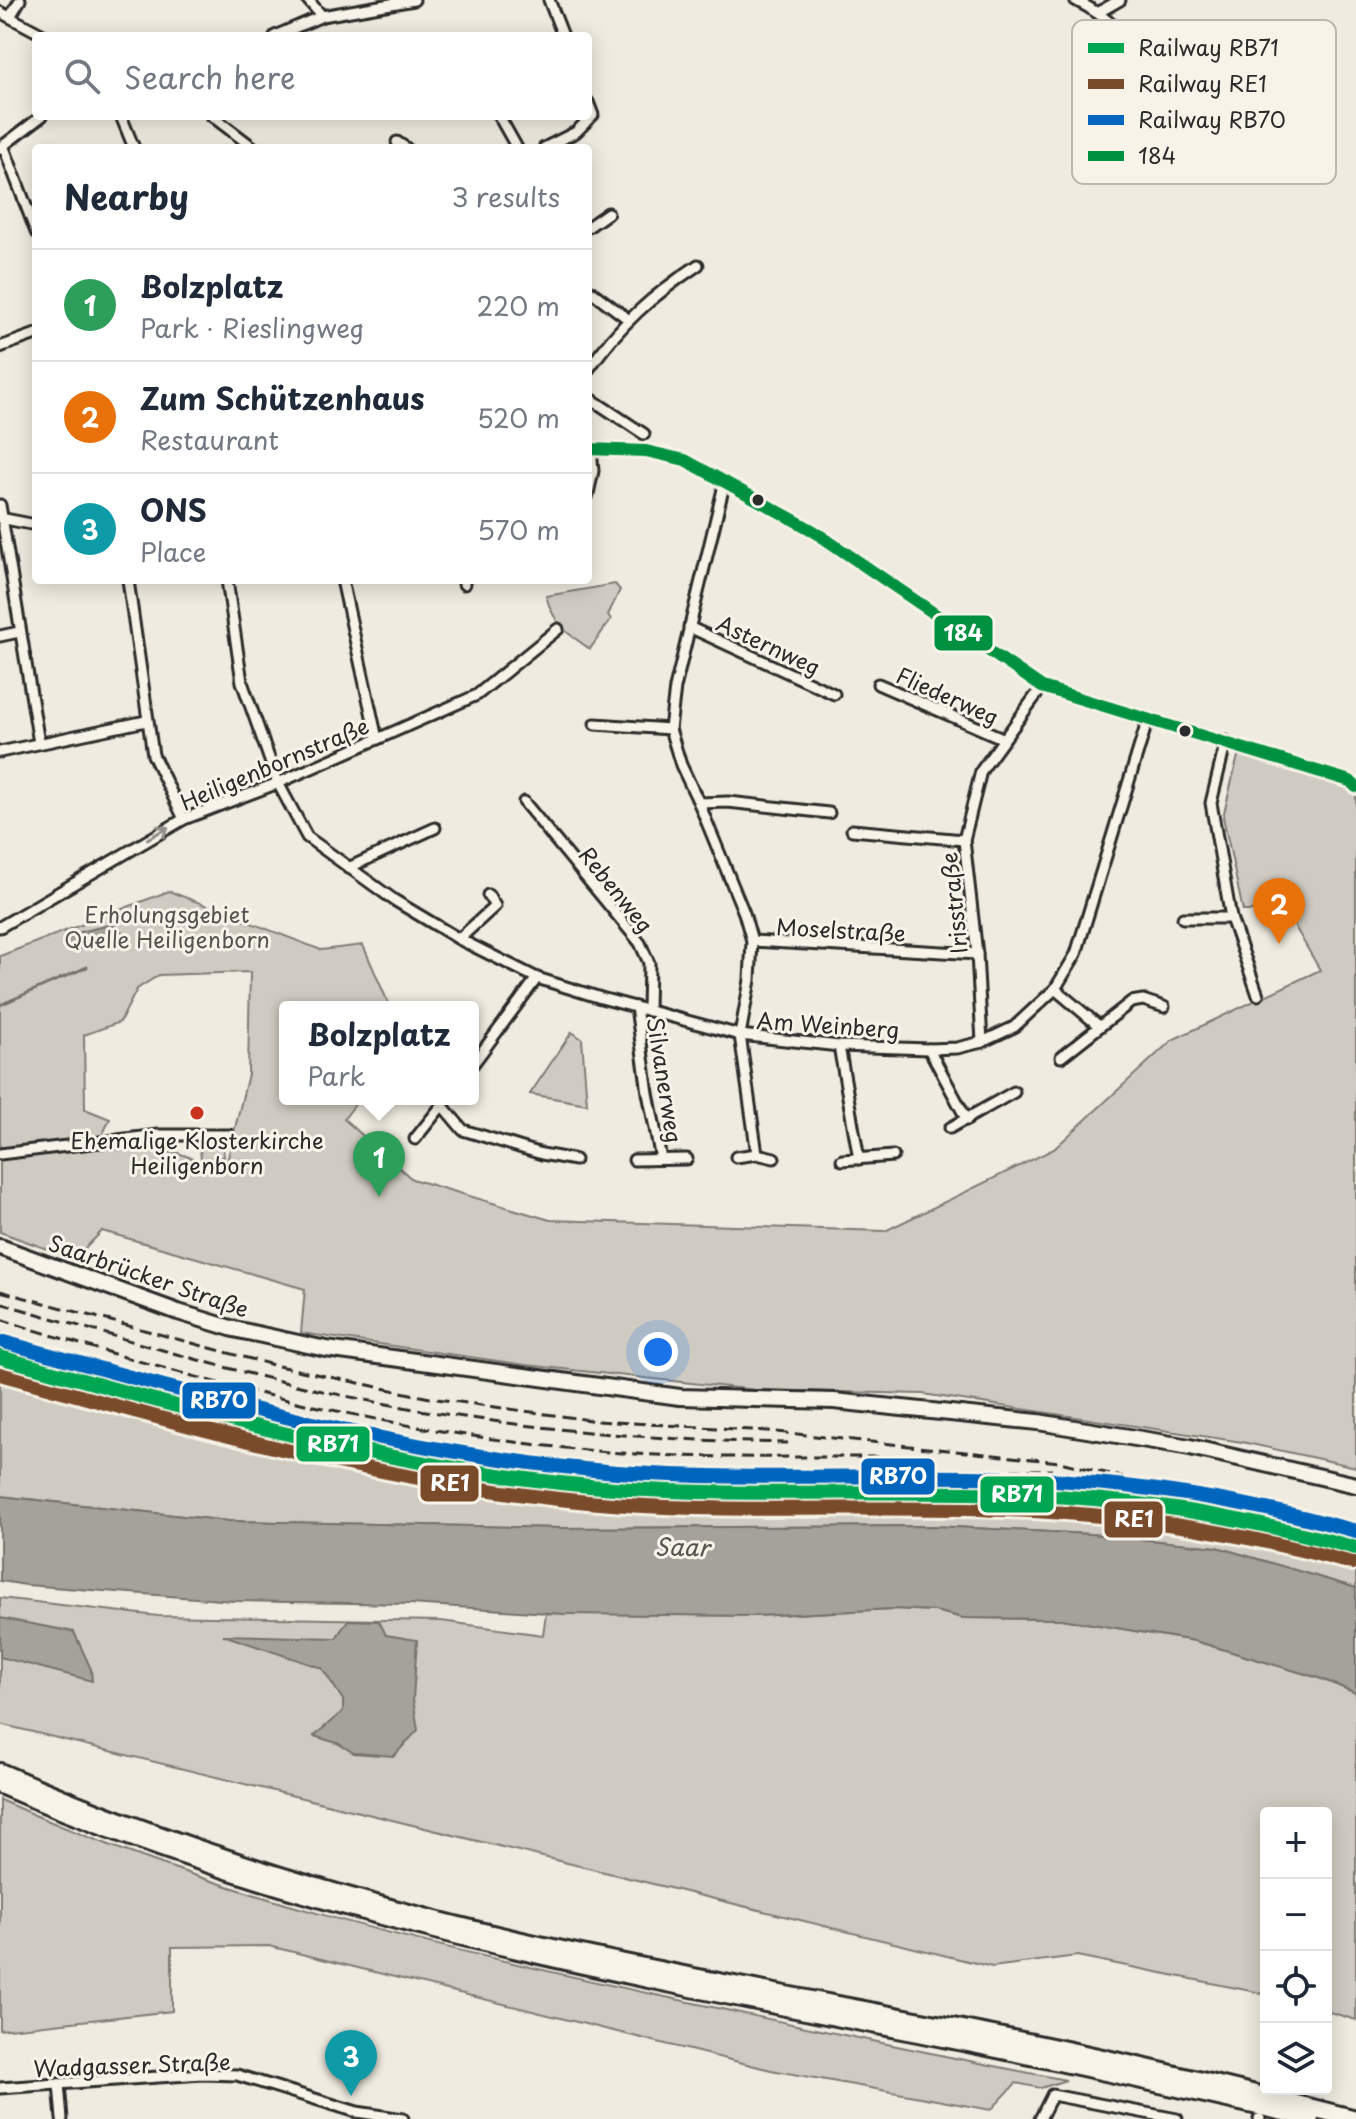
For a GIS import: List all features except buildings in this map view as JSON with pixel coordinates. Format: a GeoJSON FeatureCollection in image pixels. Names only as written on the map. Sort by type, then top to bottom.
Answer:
{"type":"FeatureCollection","features":[{"type":"Feature","properties":{"kind":"highway"},"geometry":{"type":"LineString","coordinates":[[0,1772],[120,1821],[233,1861],[451,1923],[621,1962],[1057,2048],[1263,2111],[1356,2119]]}},
{"type":"Feature","properties":{"kind":"highway"},"geometry":{"type":"LineString","coordinates":[[0,1785],[116,1833],[216,1868],[434,1932],[617,1974],[1014,2052],[1263,2111],[1312,2119]]}},
{"type":"Feature","properties":{"kind":"main road","name":"Saarbrücker Straße"},"geometry":{"type":"LineString","coordinates":[[0,1247],[178,1312],[284,1341],[680,1397],[834,1401],[1038,1422],[1190,1447],[1356,1485]]}},
{"type":"Feature","properties":{"kind":"street"},"geometry":{"type":"LineString","coordinates":[[20,0],[5,14],[38,32]]}},
{"type":"Feature","properties":{"kind":"street"},"geometry":{"type":"LineString","coordinates":[[308,0],[322,16]]}},
{"type":"Feature","properties":{"kind":"street"},"geometry":{"type":"LineString","coordinates":[[284,32],[322,16],[414,0]]}},
{"type":"Feature","properties":{"kind":"street"},"geometry":{"type":"LineString","coordinates":[[549,0],[561,32]]}},
{"type":"Feature","properties":{"kind":"street"},"geometry":{"type":"LineString","coordinates":[[1075,0],[1108,20]]}},
{"type":"Feature","properties":{"kind":"street"},"geometry":{"type":"LineString","coordinates":[[1099,12],[1120,0]]}},
{"type":"Feature","properties":{"kind":"street"},"geometry":{"type":"LineString","coordinates":[[32,222],[2,147],[37,120]]}},
{"type":"Feature","properties":{"kind":"street"},"geometry":{"type":"LineString","coordinates":[[123,120],[132,144]]}},
{"type":"Feature","properties":{"kind":"street"},"geometry":{"type":"LineString","coordinates":[[217,120],[249,144]]}},
{"type":"Feature","properties":{"kind":"street"},"geometry":{"type":"LineString","coordinates":[[501,120],[515,144]]}},
{"type":"Feature","properties":{"kind":"street"},"geometry":{"type":"LineString","coordinates":[[552,144],[576,132],[588,120]]}},
{"type":"Feature","properties":{"kind":"street"},"geometry":{"type":"LineString","coordinates":[[592,224],[608,213]]}},
{"type":"Feature","properties":{"kind":"street"},"geometry":{"type":"LineString","coordinates":[[592,365],[628,319],[656,293],[698,265]]}},
{"type":"Feature","properties":{"kind":"street"},"geometry":{"type":"LineString","coordinates":[[592,292],[628,319]]}},
{"type":"Feature","properties":{"kind":"street"},"geometry":{"type":"LineString","coordinates":[[0,347],[32,335]]}},
{"type":"Feature","properties":{"kind":"street"},"geometry":{"type":"LineString","coordinates":[[592,400],[644,434]]}},
{"type":"Feature","properties":{"kind":"street"},"geometry":{"type":"LineString","coordinates":[[592,449],[646,451],[685,460],[725,481],[812,530],[1042,687],[1226,741],[1350,781],[1356,787]]}},
{"type":"Feature","properties":{"kind":"street"},"geometry":{"type":"LineString","coordinates":[[725,481],[675,688],[670,729],[681,765],[744,913],[752,941],[750,980],[740,1035],[757,1154]]}},
{"type":"Feature","properties":{"kind":"street"},"geometry":{"type":"LineString","coordinates":[[0,505],[4,557],[39,743]]}},
{"type":"Feature","properties":{"kind":"street"},"geometry":{"type":"LineString","coordinates":[[1,518],[32,524]]}},
{"type":"Feature","properties":{"kind":"street"},"geometry":{"type":"LineString","coordinates":[[129,584],[153,755],[184,819]]}},
{"type":"Feature","properties":{"kind":"street","name":"Am Weinberg"},"geometry":{"type":"LineString","coordinates":[[228,584],[242,682],[278,783],[307,837],[394,900],[459,939],[537,978],[740,1035],[839,1046],[929,1049],[957,1048],[982,1042],[1014,1027],[1055,989],[1076,954],[1148,719]]}},
{"type":"Feature","properties":{"kind":"street"},"geometry":{"type":"LineString","coordinates":[[343,584],[377,739]]}},
{"type":"Feature","properties":{"kind":"street","name":"Asternweg"},"geometry":{"type":"LineString","coordinates":[[689,627],[834,694]]}},
{"type":"Feature","properties":{"kind":"street","name":"Heiligenbornstraße"},"geometry":{"type":"LineString","coordinates":[[0,927],[184,819],[278,783],[477,695],[558,629]]}},
{"type":"Feature","properties":{"kind":"street"},"geometry":{"type":"LineString","coordinates":[[0,636],[19,632]]}},
{"type":"Feature","properties":{"kind":"street","name":"Fliederweg"},"geometry":{"type":"LineString","coordinates":[[878,684],[1002,738]]}},
{"type":"Feature","properties":{"kind":"street","name":"Irisstraße"},"geometry":{"type":"LineString","coordinates":[[982,1042],[977,954],[964,840],[981,771],[1042,687]]}},
{"type":"Feature","properties":{"kind":"street"},"geometry":{"type":"LineString","coordinates":[[0,752],[146,721]]}},
{"type":"Feature","properties":{"kind":"street"},"geometry":{"type":"LineString","coordinates":[[595,724],[670,729]]}},
{"type":"Feature","properties":{"kind":"street"},"geometry":{"type":"LineString","coordinates":[[1226,741],[1211,803],[1231,918],[1258,995]]}},
{"type":"Feature","properties":{"kind":"street","name":"Rebenweg"},"geometry":{"type":"LineString","coordinates":[[524,802],[640,943],[649,963],[648,1011]]}},
{"type":"Feature","properties":{"kind":"street"},"geometry":{"type":"LineString","coordinates":[[699,803],[728,802],[829,813]]}},
{"type":"Feature","properties":{"kind":"street"},"geometry":{"type":"LineString","coordinates":[[348,868],[435,828]]}},
{"type":"Feature","properties":{"kind":"street"},"geometry":{"type":"LineString","coordinates":[[852,830],[964,840]]}},
{"type":"Feature","properties":{"kind":"street"},"geometry":{"type":"LineString","coordinates":[[459,939],[495,906],[488,895]]}},
{"type":"Feature","properties":{"kind":"street"},"geometry":{"type":"LineString","coordinates":[[1183,918],[1231,918]]}},
{"type":"Feature","properties":{"kind":"street","name":"Moselstraße"},"geometry":{"type":"LineString","coordinates":[[752,941],[977,954]]}},
{"type":"Feature","properties":{"kind":"street"},"geometry":{"type":"LineString","coordinates":[[479,1056],[537,978]]}},
{"type":"Feature","properties":{"kind":"street"},"geometry":{"type":"LineString","coordinates":[[1055,989],[1099,1026]]}},
{"type":"Feature","properties":{"kind":"street"},"geometry":{"type":"LineString","coordinates":[[1061,1057],[1131,1002],[1143,1000],[1164,1007]]}},
{"type":"Feature","properties":{"kind":"street","name":"Silvanerweg"},"geometry":{"type":"LineString","coordinates":[[636,1007],[661,1159]]}},
{"type":"Feature","properties":{"kind":"street"},"geometry":{"type":"LineString","coordinates":[[839,1046],[859,1159]]}},
{"type":"Feature","properties":{"kind":"street"},"geometry":{"type":"LineString","coordinates":[[929,1049],[967,1120]]}},
{"type":"Feature","properties":{"kind":"street"},"geometry":{"type":"LineString","coordinates":[[950,1128],[1014,1092]]}},
{"type":"Feature","properties":{"kind":"street"},"geometry":{"type":"LineString","coordinates":[[415,1139],[442,1105]]}},
{"type":"Feature","properties":{"kind":"street"},"geometry":{"type":"LineString","coordinates":[[446,1105],[463,1130],[542,1154],[575,1160]]}},
{"type":"Feature","properties":{"kind":"street"},"geometry":{"type":"LineString","coordinates":[[0,1154],[159,1135],[229,1135]]}},
{"type":"Feature","properties":{"kind":"street"},"geometry":{"type":"LineString","coordinates":[[736,1157],[757,1154],[774,1158]]}},
{"type":"Feature","properties":{"kind":"street"},"geometry":{"type":"LineString","coordinates":[[842,1160],[893,1156]]}},
{"type":"Feature","properties":{"kind":"street","name":"Silvanerweg"},"geometry":{"type":"LineString","coordinates":[[634,1160],[687,1159]]}},
{"type":"Feature","properties":{"kind":"street","name":"Wadgasser Straße"},"geometry":{"type":"LineString","coordinates":[[0,2088],[202,2074],[237,2075],[356,2115],[403,2119]]}},
{"type":"Feature","properties":{"kind":"street"},"geometry":{"type":"LineString","coordinates":[[59,2084],[62,2119]]}},
{"type":"Feature","properties":{"kind":"street"},"geometry":{"type":"LineString","coordinates":[[1040,2119],[1052,2095],[1177,2119]]}},
{"type":"Feature","properties":{"kind":"green space"},"geometry":{"type":"Polygon","coordinates":[[[615,584],[620,590],[608,615],[611,619],[590,649],[562,627],[553,615],[546,596],[615,584]]]}},
{"type":"Feature","properties":{"kind":"green space","name":"Erholungsgebiet Quelle Heiligenborn"},"geometry":{"type":"Polygon","coordinates":[[[1239,752],[1350,787],[1356,792],[1356,1467],[1242,1442],[923,1394],[755,1390],[526,1365],[301,1333],[305,1289],[102,1231],[75,1259],[0,1232],[0,956],[169,891],[321,950],[363,945],[387,1001],[279,1001],[279,1105],[354,1105],[344,1119],[412,1179],[550,1220],[885,1231],[1054,1149],[1172,1040],[1320,970],[1286,911],[1243,911],[1223,817],[1239,752]],[[250,972],[159,975],[137,989],[120,1022],[84,1035],[85,1109],[110,1119],[96,1148],[178,1153],[225,1170],[248,1074],[250,972]]]}},
{"type":"Feature","properties":{"kind":"green space"},"geometry":{"type":"Polygon","coordinates":[[[572,1032],[582,1039],[587,1104],[530,1094],[572,1032]]]}},
{"type":"Feature","properties":{"kind":"green space"},"geometry":{"type":"Polygon","coordinates":[[[222,1139],[224,1157],[201,1159],[199,1141],[222,1139]]]}},
{"type":"Feature","properties":{"kind":"green space"},"geometry":{"type":"Polygon","coordinates":[[[0,1364],[271,1438],[508,1482],[634,1496],[738,1501],[1013,1501],[1153,1511],[1218,1521],[1356,1557],[1356,1588],[1217,1547],[1090,1534],[934,1526],[561,1528],[229,1521],[0,1496],[0,1364]]]}},
{"type":"Feature","properties":{"kind":"green space"},"geometry":{"type":"Polygon","coordinates":[[[0,1598],[158,1616],[441,1621],[543,1635],[546,1613],[755,1616],[892,1609],[935,1611],[963,1618],[1062,1619],[1195,1641],[1319,1678],[1356,1693],[1356,2020],[1332,2013],[1332,1807],[1260,1807],[1260,1993],[1077,1956],[992,1967],[0,1724],[0,1598]]]}},
{"type":"Feature","properties":{"kind":"green space"},"geometry":{"type":"Polygon","coordinates":[[[0,1800],[163,1865],[329,1917],[499,1960],[670,1998],[1066,2080],[1041,2088],[1016,2083],[991,2110],[771,2070],[269,1946],[172,1947],[172,2011],[0,2030],[0,1800]]]}},
{"type":"Feature","properties":{"kind":"water"},"geometry":{"type":"Polygon","coordinates":[[[109,925],[122,932],[105,945],[67,947],[65,940],[80,932],[109,925]]]}},
{"type":"Feature","properties":{"kind":"water","name":"Saar"},"geometry":{"type":"Polygon","coordinates":[[[0,1496],[229,1521],[561,1528],[934,1526],[1090,1534],[1217,1547],[1356,1588],[1356,1693],[1319,1678],[1195,1641],[1062,1619],[963,1618],[935,1611],[892,1609],[755,1616],[564,1614],[410,1604],[234,1601],[26,1585],[0,1581],[0,1496]]]}},
{"type":"Feature","properties":{"kind":"water"},"geometry":{"type":"Polygon","coordinates":[[[0,1618],[74,1632],[91,1669],[92,1681],[0,1657],[0,1618]]]}},
{"type":"Feature","properties":{"kind":"water"},"geometry":{"type":"Polygon","coordinates":[[[348,1620],[379,1621],[386,1635],[417,1640],[413,1699],[418,1730],[394,1756],[354,1753],[337,1743],[314,1736],[343,1711],[343,1700],[322,1668],[223,1635],[336,1638],[348,1620]]]}},
{"type":"Feature","properties":{"kind":"waterway"},"geometry":{"type":"LineString","coordinates":[[0,1005],[87,967]]}},
{"type":"Feature","properties":{"kind":"railway"},"geometry":{"type":"LineString","coordinates":[[0,1291],[273,1365],[430,1398],[597,1421],[768,1431],[1060,1462],[1139,1481],[1297,1509],[1356,1526]]}},
{"type":"Feature","properties":{"kind":"railway"},"geometry":{"type":"LineString","coordinates":[[0,1303],[245,1372],[384,1404],[556,1429],[788,1443]]}},
{"type":"Feature","properties":{"kind":"railway"},"geometry":{"type":"LineString","coordinates":[[0,1319],[235,1387],[394,1423],[474,1436],[555,1447],[673,1456],[932,1458]]}},
{"type":"Feature","properties":{"kind":"railway"},"geometry":{"type":"LineString","coordinates":[[0,1333],[259,1405],[385,1432],[513,1454],[693,1470],[1052,1470]]}},
{"type":"Feature","properties":{"kind":"rail line","name":"RB70"},"geometry":{"type":"LineString","coordinates":[[4,1342],[308,1422],[384,1439],[539,1464],[670,1475],[932,1476],[1077,1481],[1198,1496],[1277,1511],[1356,1531]]}},
{"type":"Feature","properties":{"kind":"rail line","name":"RB71"},"geometry":{"type":"LineString","coordinates":[[0,1357],[304,1438],[458,1469],[536,1480],[667,1491],[983,1493],[1117,1501],[1198,1512],[1356,1548]]}},
{"type":"Feature","properties":{"kind":"rail line","name":"RE1"},"geometry":{"type":"LineString","coordinates":[[0,1374],[303,1454],[379,1471],[534,1496],[665,1507],[928,1508],[1073,1513],[1194,1528],[1273,1543],[1352,1563]]}},
{"type":"Feature","properties":{"kind":"transit line","name":"184"},"geometry":{"type":"LineString","coordinates":[[592,449],[646,451],[685,460],[812,530],[1042,687],[1350,781],[1356,787]]}},
{"type":"Feature","properties":{"kind":"place","name":"Zum Schützenhaus"},"geometry":{"type":"Point","coordinates":[1279,944]}},
{"type":"Feature","properties":{"kind":"place","name":"Ehemalige Klosterkirche Heiligenborn"},"geometry":{"type":"Point","coordinates":[197,1113]}},
{"type":"Feature","properties":{"kind":"place","name":"Bolzplatz"},"geometry":{"type":"Point","coordinates":[379,1197]}},
{"type":"Feature","properties":{"kind":"place","name":"ONS"},"geometry":{"type":"Point","coordinates":[351,2096]}}]}
